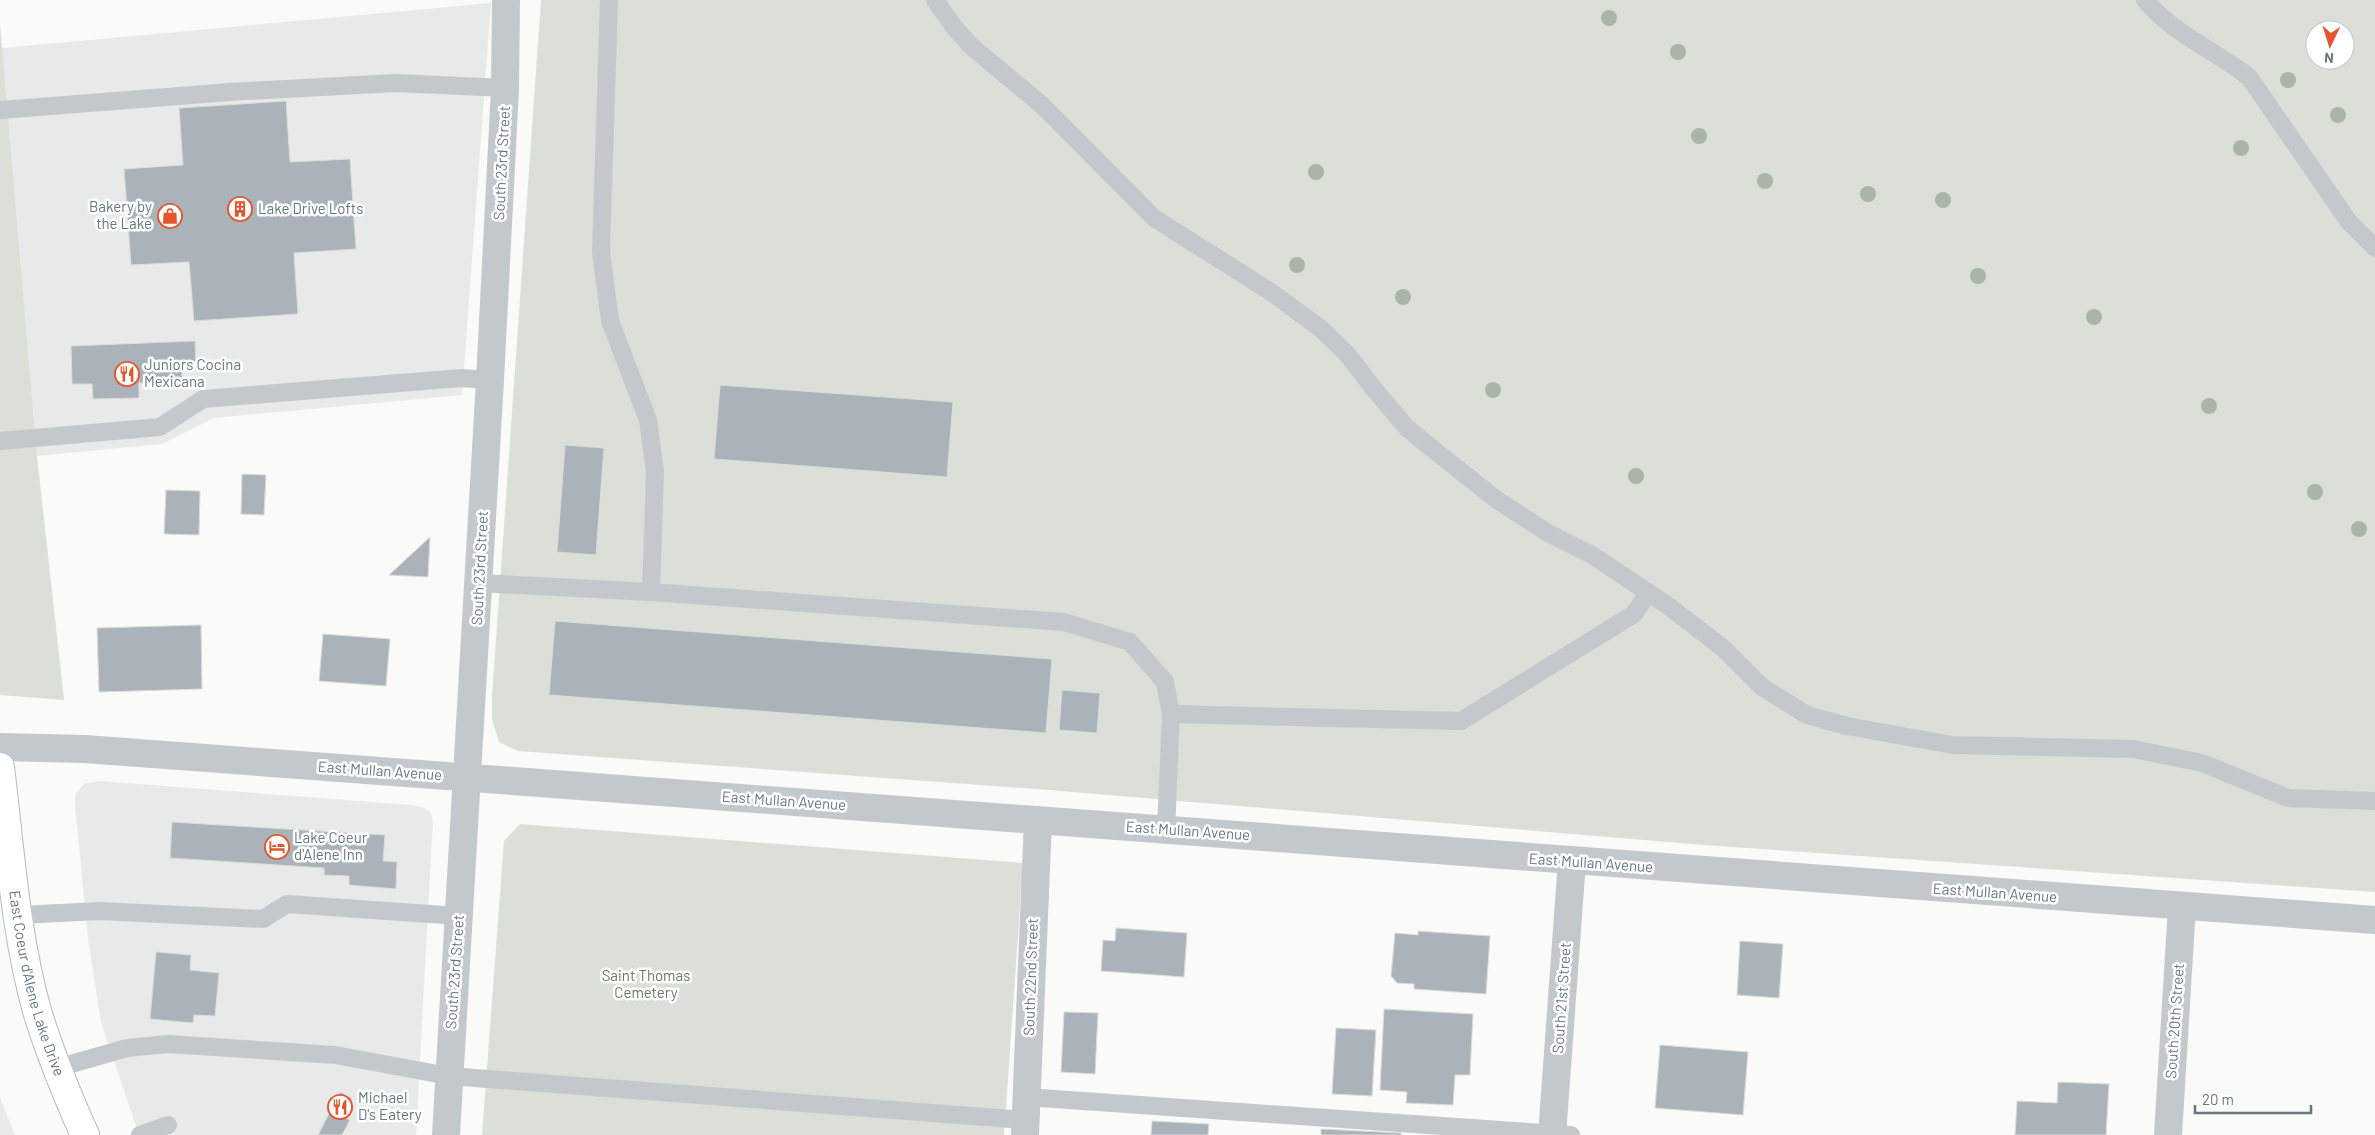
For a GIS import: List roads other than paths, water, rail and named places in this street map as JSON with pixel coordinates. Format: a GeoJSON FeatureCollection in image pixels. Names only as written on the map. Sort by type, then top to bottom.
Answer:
{"type":"FeatureCollection","features":[{"type":"Feature","properties":{"kind":"street","name":"South 23rd Street"},"geometry":{"type":"LineString","coordinates":[[446,1135],[506,88],[506,0]]}},
{"type":"Feature","properties":{"kind":"street","name":"East Mullan Avenue"},"geometry":{"type":"LineString","coordinates":[[0,747],[77,748],[2375,920]]}},
{"type":"Feature","properties":{"kind":"street","name":"East Coeur d'Alene Lake Drive"},"geometry":{"type":"LineString","coordinates":[[0,767],[19,915],[37,1010],[57,1068],[85,1135]]}},
{"type":"Feature","properties":{"kind":"street","name":"South 22nd Street"},"geometry":{"type":"LineString","coordinates":[[1026,1117],[1038,820]]}},
{"type":"Feature","properties":{"kind":"street","name":"South 21st Street"},"geometry":{"type":"LineString","coordinates":[[1558,1134],[1572,861]]}},
{"type":"Feature","properties":{"kind":"street","name":"South 20th Street"},"geometry":{"type":"LineString","coordinates":[[2168,1135],[2182,906]]}},
{"type":"Feature","properties":{"kind":"lane"},"geometry":{"type":"LineString","coordinates":[[609,0],[601,252],[610,321],[648,420],[654,463],[651,592]]}},
{"type":"Feature","properties":{"kind":"lane"},"geometry":{"type":"LineString","coordinates":[[935,0],[972,46],[1043,106],[1154,218],[1271,292],[1320,328],[1347,354],[1407,428],[1496,500],[1548,533],[1592,555],[1696,626],[1723,648],[1762,687],[1807,715],[1847,726],[1952,745],[2134,750],[2202,763],[2288,798],[2375,801]]}},
{"type":"Feature","properties":{"kind":"lane"},"geometry":{"type":"LineString","coordinates":[[2145,0],[2172,25],[2200,45],[2228,60],[2250,77],[2344,215],[2375,248]]}},
{"type":"Feature","properties":{"kind":"lane"},"geometry":{"type":"LineString","coordinates":[[0,110],[230,92],[395,83],[506,88]]}},
{"type":"Feature","properties":{"kind":"lane"},"geometry":{"type":"LineString","coordinates":[[0,441],[160,428],[203,400],[461,378],[490,380]]}},
{"type":"Feature","properties":{"kind":"lane"},"geometry":{"type":"LineString","coordinates":[[479,583],[651,592],[1064,622],[1130,642],[1165,682],[1171,714],[1166,830]]}},
{"type":"Feature","properties":{"kind":"lane"},"geometry":{"type":"LineString","coordinates":[[1171,714],[1461,721],[1634,614],[1648,593]]}},
{"type":"Feature","properties":{"kind":"lane"},"geometry":{"type":"LineString","coordinates":[[19,915],[100,911],[263,919],[287,904],[459,916]]}},
{"type":"Feature","properties":{"kind":"lane"},"geometry":{"type":"LineString","coordinates":[[57,1068],[127,1048],[168,1044],[335,1055],[449,1076],[1026,1117],[1558,1134]]}},
{"type":"Feature","properties":{"kind":"lane"},"geometry":{"type":"LineString","coordinates":[[140,1135],[168,1124]]}},
{"type":"Feature","properties":{"kind":"place","name":"Lake Drive Lofts"},"geometry":{"type":"Point","coordinates":[240,209]}},
{"type":"Feature","properties":{"kind":"place","name":"Bakery by the Lake"},"geometry":{"type":"Point","coordinates":[170,216]}},
{"type":"Feature","properties":{"kind":"place","name":"Juniors Cocina Mexicana"},"geometry":{"type":"Point","coordinates":[127,374]}},
{"type":"Feature","properties":{"kind":"place","name":"Lake Coeur d'Alene Inn"},"geometry":{"type":"Point","coordinates":[277,847]}},
{"type":"Feature","properties":{"kind":"place","name":"Michael D's Eatery"},"geometry":{"type":"Point","coordinates":[340,1107]}},
{"type":"Feature","properties":{"kind":"park label","name":"Saint Thomas Cemetery"},"geometry":{"type":"Point","coordinates":[646,984]}}]}
